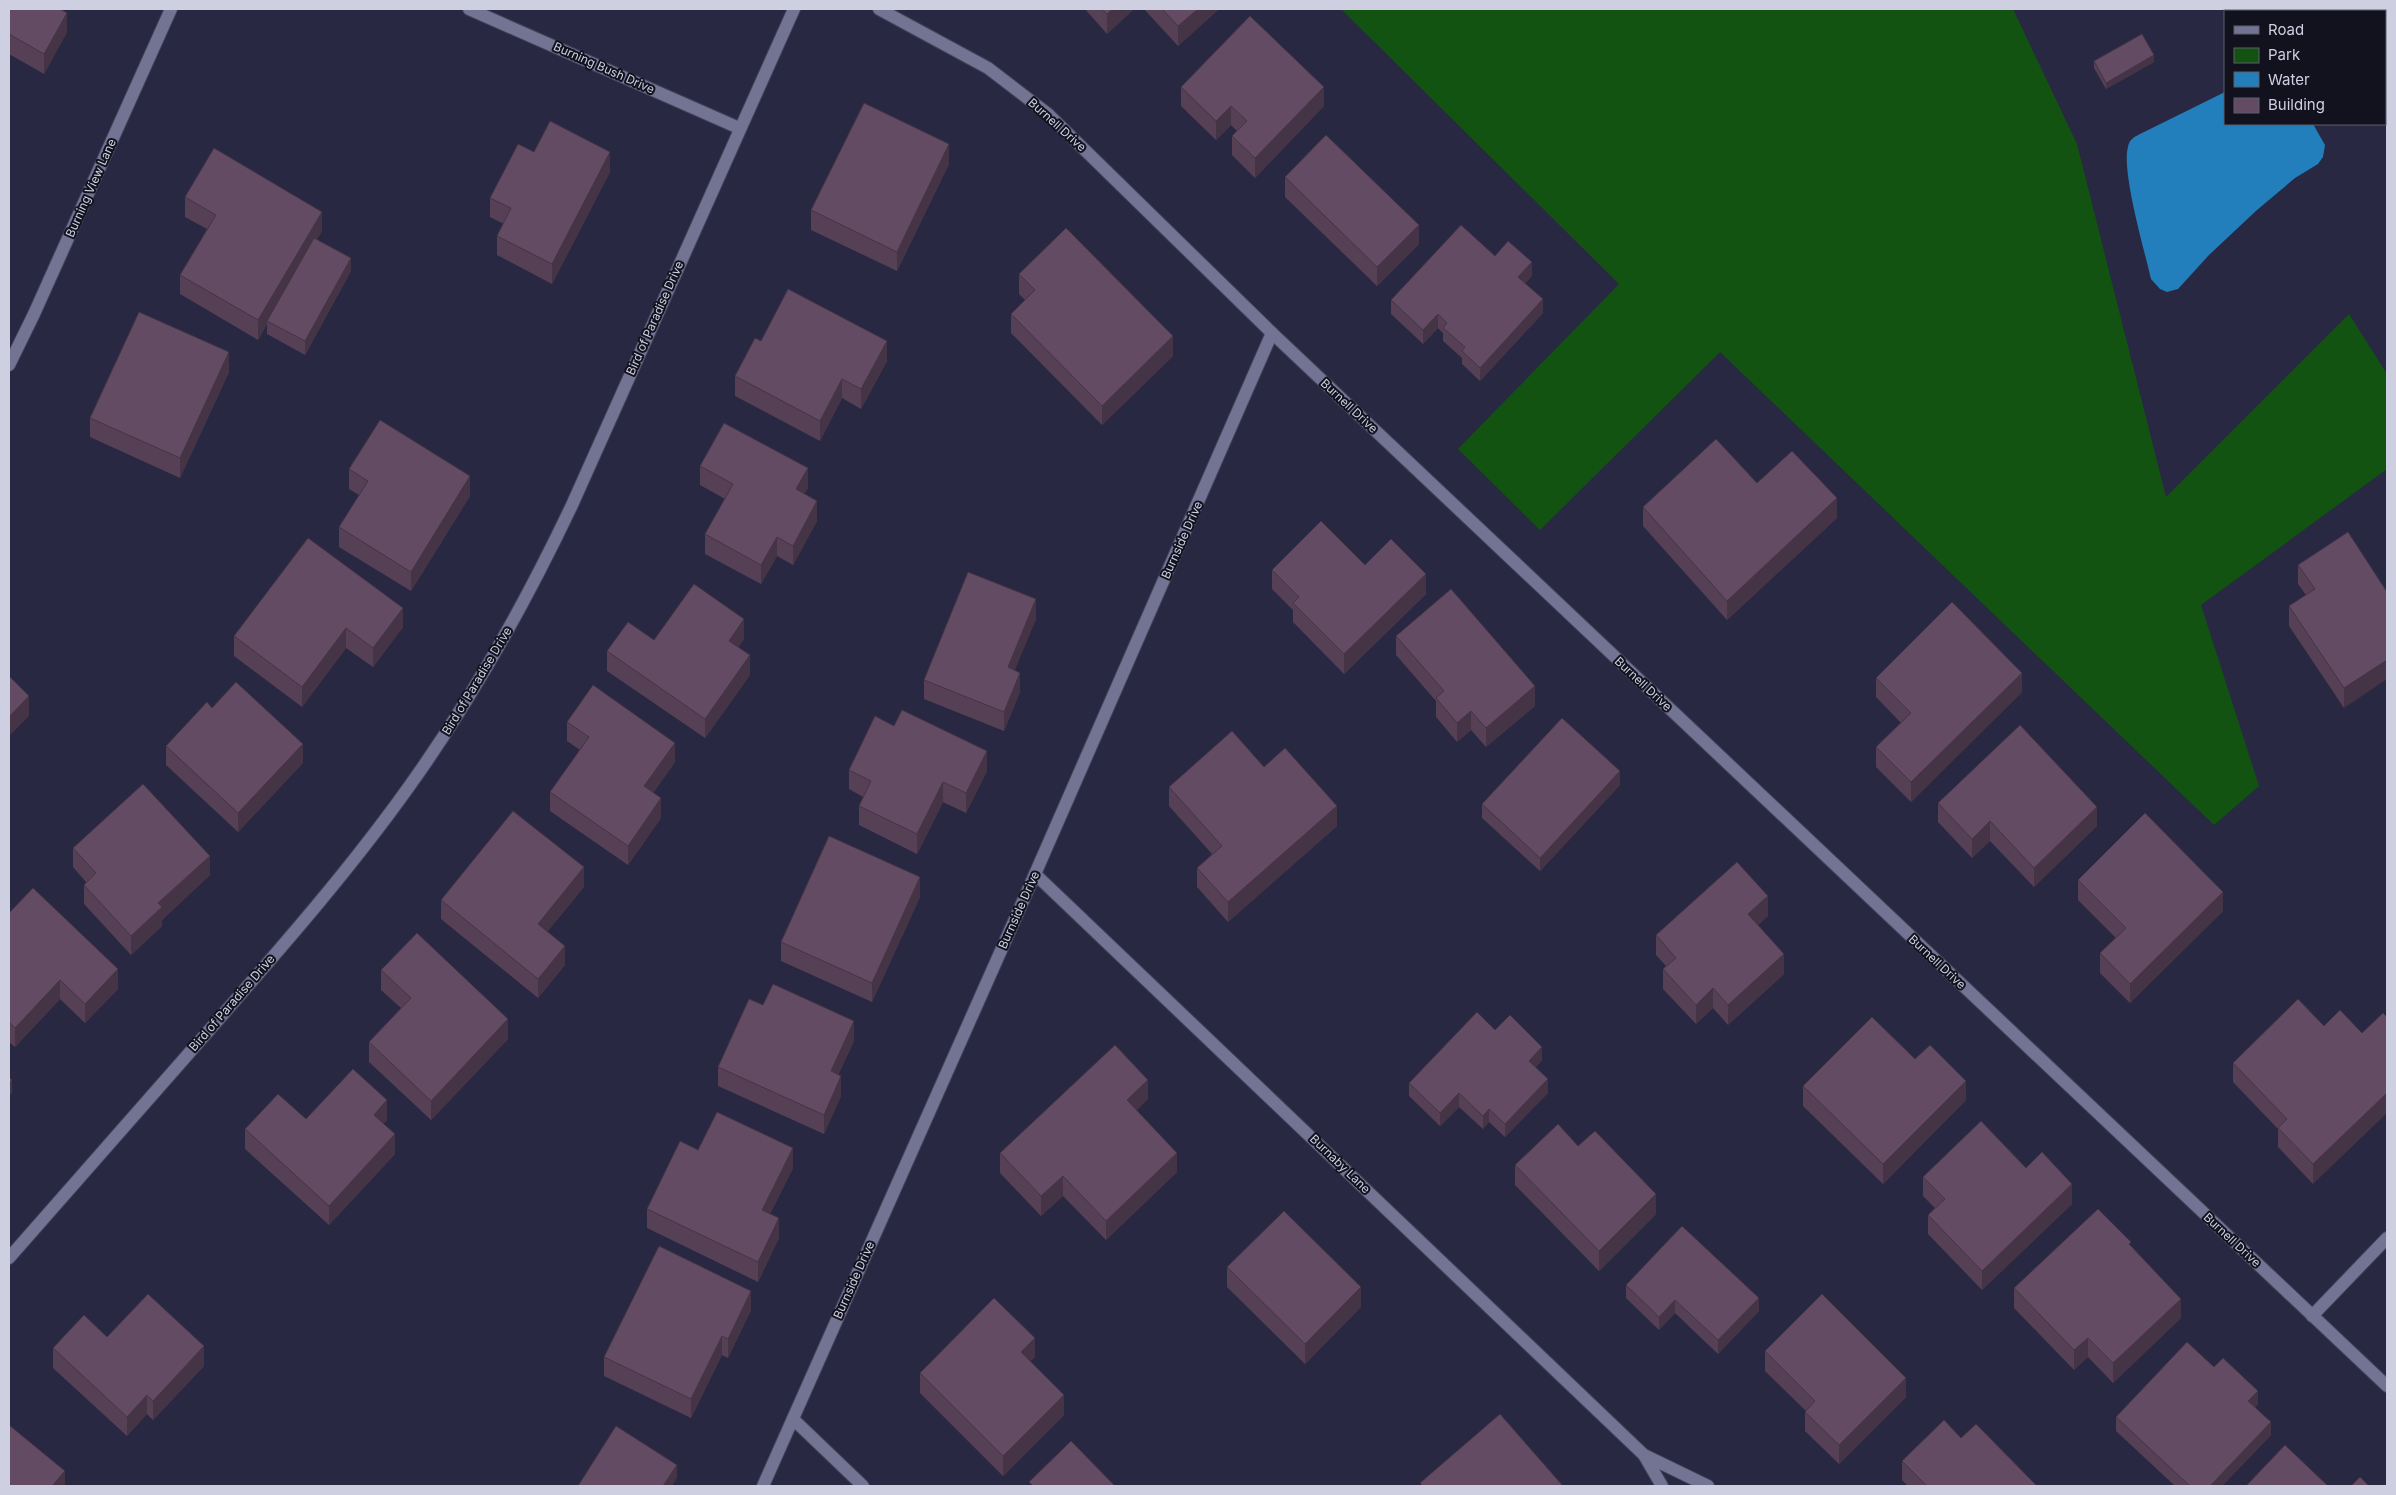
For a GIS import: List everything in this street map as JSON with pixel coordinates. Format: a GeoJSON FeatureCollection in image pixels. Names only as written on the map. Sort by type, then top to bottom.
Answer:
{"type":"FeatureCollection","features":[{"type":"Feature","properties":{"kind":"street","name":"Burning View Lane"},"geometry":{"type":"LineString","coordinates":[[9,366],[171,9]]}},
{"type":"Feature","properties":{"kind":"street","name":"Burning Bush Drive"},"geometry":{"type":"LineString","coordinates":[[469,9],[739,128]]}},
{"type":"Feature","properties":{"kind":"street","name":"Bird of Paradise Drive"},"geometry":{"type":"LineString","coordinates":[[9,1258],[316,907],[371,839],[447,731],[486,669],[548,556],[794,9]]}},
{"type":"Feature","properties":{"kind":"street","name":"Burnell Drive"},"geometry":{"type":"LineString","coordinates":[[879,9],[962,52],[1019,90],[1080,145],[1272,333],[2387,1386]]}},
{"type":"Feature","properties":{"kind":"street","name":"Burnside Drive"},"geometry":{"type":"LineString","coordinates":[[763,1486],[1035,874],[1272,333]]}},
{"type":"Feature","properties":{"kind":"street","name":"Burnaby Lane"},"geometry":{"type":"LineString","coordinates":[[1035,874],[1644,1455],[1662,1486]]}},
{"type":"Feature","properties":{"kind":"street"},"geometry":{"type":"LineString","coordinates":[[2312,1316],[2387,1238]]}},
{"type":"Feature","properties":{"kind":"street"},"geometry":{"type":"LineString","coordinates":[[792,1419],[863,1486]]}},
{"type":"Feature","properties":{"kind":"street","name":"Burnaby Lane"},"geometry":{"type":"LineString","coordinates":[[1644,1455],[1708,1486]]}},
{"type":"Feature","properties":{"kind":"green space"},"geometry":{"type":"Polygon","coordinates":[[[1341,9],[2013,9],[2077,144],[2166,497],[2349,314],[2387,374],[2387,469],[2201,605],[2259,786],[2214,825],[1720,352],[1540,530],[1458,449],[1619,284],[1341,9]]]}},
{"type":"Feature","properties":{"kind":"water"},"geometry":{"type":"Polygon","coordinates":[[[2224,92],[2224,125],[2314,125],[2325,145],[2323,157],[2318,164],[2295,178],[2257,210],[2209,255],[2178,289],[2167,292],[2160,289],[2151,279],[2131,192],[2127,158],[2129,142],[2138,135],[2224,92]]]}},
{"type":"Feature","properties":{"kind":"building"},"geometry":{"type":"Polygon","coordinates":[[[9,9],[60,9],[67,13],[44,54],[9,34],[9,9]]]}},
{"type":"Feature","properties":{"kind":"building"},"geometry":{"type":"Polygon","coordinates":[[[1102,9],[1113,9],[1107,14],[1102,9]]]}},
{"type":"Feature","properties":{"kind":"building"},"geometry":{"type":"Polygon","coordinates":[[[1162,9],[1198,9],[1178,26],[1162,9]]]}},
{"type":"Feature","properties":{"kind":"building"},"geometry":{"type":"Polygon","coordinates":[[[1250,16],[1324,87],[1255,158],[1232,136],[1247,121],[1231,106],[1216,121],[1181,87],[1250,16]]]}},
{"type":"Feature","properties":{"kind":"building"},"geometry":{"type":"Polygon","coordinates":[[[2142,34],[2154,55],[2106,83],[2094,61],[2142,34]]]}},
{"type":"Feature","properties":{"kind":"building"},"geometry":{"type":"Polygon","coordinates":[[[864,103],[949,144],[897,252],[811,210],[864,103]]]}},
{"type":"Feature","properties":{"kind":"building"},"geometry":{"type":"Polygon","coordinates":[[[550,121],[610,152],[552,264],[497,236],[511,208],[490,198],[518,144],[534,152],[550,121]]]}},
{"type":"Feature","properties":{"kind":"building"},"geometry":{"type":"Polygon","coordinates":[[[1326,135],[1419,225],[1377,267],[1285,177],[1326,135]]]}},
{"type":"Feature","properties":{"kind":"building"},"geometry":{"type":"Polygon","coordinates":[[[214,148],[322,212],[258,320],[180,275],[216,215],[185,197],[214,148]]]}},
{"type":"Feature","properties":{"kind":"building"},"geometry":{"type":"Polygon","coordinates":[[[1461,225],[1495,256],[1508,241],[1532,262],[1518,277],[1543,299],[1480,368],[1462,351],[1465,347],[1443,328],[1447,323],[1438,314],[1423,330],[1391,300],[1461,225]]]}},
{"type":"Feature","properties":{"kind":"building"},"geometry":{"type":"Polygon","coordinates":[[[1066,228],[1173,336],[1102,406],[1011,314],[1035,290],[1019,274],[1066,228]]]}},
{"type":"Feature","properties":{"kind":"building"},"geometry":{"type":"Polygon","coordinates":[[[314,238],[351,258],[305,341],[267,321],[314,238]]]}},
{"type":"Feature","properties":{"kind":"building"},"geometry":{"type":"Polygon","coordinates":[[[788,289],[887,341],[861,389],[842,379],[820,421],[735,376],[755,338],[761,341],[788,289]]]}},
{"type":"Feature","properties":{"kind":"building"},"geometry":{"type":"Polygon","coordinates":[[[139,312],[229,352],[180,458],[90,418],[139,312]]]}},
{"type":"Feature","properties":{"kind":"building"},"geometry":{"type":"Polygon","coordinates":[[[380,420],[470,476],[411,572],[339,527],[368,481],[349,469],[380,420]]]}},
{"type":"Feature","properties":{"kind":"building"},"geometry":{"type":"Polygon","coordinates":[[[724,423],[808,468],[796,489],[817,501],[793,546],[777,537],[761,565],[705,534],[733,484],[700,466],[724,423]]]}},
{"type":"Feature","properties":{"kind":"building"},"geometry":{"type":"Polygon","coordinates":[[[1716,439],[1757,483],[1792,451],[1837,498],[1727,601],[1643,507],[1716,439]]]}},
{"type":"Feature","properties":{"kind":"building"},"geometry":{"type":"Polygon","coordinates":[[[1321,521],[1365,565],[1391,539],[1426,574],[1344,654],[1293,603],[1299,597],[1272,570],[1321,521]]]}},
{"type":"Feature","properties":{"kind":"building"},"geometry":{"type":"Polygon","coordinates":[[[2348,532],[2387,592],[2387,660],[2344,688],[2289,606],[2315,589],[2298,565],[2348,532]]]}},
{"type":"Feature","properties":{"kind":"building"},"geometry":{"type":"Polygon","coordinates":[[[308,538],[403,608],[373,648],[346,628],[302,687],[234,636],[308,538]]]}},
{"type":"Feature","properties":{"kind":"building"},"geometry":{"type":"Polygon","coordinates":[[[968,572],[1036,599],[1008,667],[1020,673],[1004,712],[924,680],[968,572]]]}},
{"type":"Feature","properties":{"kind":"building"},"geometry":{"type":"Polygon","coordinates":[[[694,584],[744,619],[729,641],[750,655],[705,719],[607,651],[628,622],[654,640],[694,584]]]}},
{"type":"Feature","properties":{"kind":"building"},"geometry":{"type":"Polygon","coordinates":[[[1451,589],[1535,686],[1486,728],[1471,711],[1457,723],[1436,698],[1444,691],[1396,636],[1451,589]]]}},
{"type":"Feature","properties":{"kind":"building"},"geometry":{"type":"Polygon","coordinates":[[[1952,602],[2022,673],[1911,782],[1876,747],[1911,713],[1876,678],[1952,602]]]}},
{"type":"Feature","properties":{"kind":"building"},"geometry":{"type":"Polygon","coordinates":[[[9,676],[29,696],[9,717],[9,676]]]}},
{"type":"Feature","properties":{"kind":"building"},"geometry":{"type":"Polygon","coordinates":[[[236,682],[303,744],[238,813],[166,746],[207,702],[212,708],[236,682]]]}},
{"type":"Feature","properties":{"kind":"building"},"geometry":{"type":"Polygon","coordinates":[[[593,685],[675,743],[644,786],[661,798],[628,846],[550,792],[589,737],[567,722],[593,685]]]}},
{"type":"Feature","properties":{"kind":"building"},"geometry":{"type":"Polygon","coordinates":[[[902,710],[987,751],[966,793],[943,782],[917,834],[859,806],[871,781],[849,770],[875,716],[894,726],[902,710]]]}},
{"type":"Feature","properties":{"kind":"building"},"geometry":{"type":"Polygon","coordinates":[[[1562,718],[1620,771],[1540,858],[1482,804],[1562,718]]]}},
{"type":"Feature","properties":{"kind":"building"},"geometry":{"type":"Polygon","coordinates":[[[2020,725],[2097,807],[2034,868],[1990,821],[1972,839],[1938,803],[2020,725]]]}},
{"type":"Feature","properties":{"kind":"building"},"geometry":{"type":"Polygon","coordinates":[[[1232,731],[1264,767],[1285,748],[1337,806],[1228,902],[1197,868],[1222,846],[1169,787],[1232,731]]]}},
{"type":"Feature","properties":{"kind":"building"},"geometry":{"type":"Polygon","coordinates":[[[143,784],[210,856],[158,903],[162,907],[131,936],[84,885],[96,873],[73,848],[143,784]]]}},
{"type":"Feature","properties":{"kind":"building"},"geometry":{"type":"Polygon","coordinates":[[[513,811],[584,867],[538,924],[565,946],[538,979],[441,900],[513,811]]]}},
{"type":"Feature","properties":{"kind":"building"},"geometry":{"type":"Polygon","coordinates":[[[2145,813],[2223,892],[2130,984],[2100,953],[2126,928],[2078,880],[2145,813]]]}},
{"type":"Feature","properties":{"kind":"building"},"geometry":{"type":"Polygon","coordinates":[[[829,836],[920,877],[872,983],[781,942],[829,836]]]}},
{"type":"Feature","properties":{"kind":"building"},"geometry":{"type":"Polygon","coordinates":[[[1737,862],[1768,896],[1748,914],[1784,954],[1728,1005],[1713,988],[1696,1005],[1663,969],[1676,958],[1656,935],[1737,862]]]}},
{"type":"Feature","properties":{"kind":"building"},"geometry":{"type":"Polygon","coordinates":[[[33,888],[118,969],[85,1004],[60,980],[15,1028],[9,1022],[9,913],[33,888]]]}},
{"type":"Feature","properties":{"kind":"building"},"geometry":{"type":"Polygon","coordinates":[[[417,933],[508,1019],[431,1101],[369,1042],[411,998],[381,970],[417,933]]]}},
{"type":"Feature","properties":{"kind":"building"},"geometry":{"type":"Polygon","coordinates":[[[773,984],[854,1021],[831,1071],[841,1076],[824,1115],[718,1067],[749,999],[763,1005],[773,984]]]}},
{"type":"Feature","properties":{"kind":"building"},"geometry":{"type":"Polygon","coordinates":[[[2298,999],[2324,1026],[2340,1010],[2362,1033],[2383,1013],[2387,1017],[2387,1093],[2313,1164],[2278,1128],[2287,1119],[2233,1063],[2298,999]]]}},
{"type":"Feature","properties":{"kind":"building"},"geometry":{"type":"Polygon","coordinates":[[[1477,1012],[1495,1030],[1510,1015],[1542,1047],[1529,1061],[1548,1079],[1505,1124],[1489,1109],[1483,1116],[1459,1093],[1440,1113],[1409,1083],[1477,1012]]]}},
{"type":"Feature","properties":{"kind":"building"},"geometry":{"type":"Polygon","coordinates":[[[1872,1017],[1915,1059],[1930,1045],[1966,1081],[1883,1164],[1803,1086],[1872,1017]]]}},
{"type":"Feature","properties":{"kind":"building"},"geometry":{"type":"Polygon","coordinates":[[[1115,1045],[1148,1080],[1127,1100],[1177,1153],[1106,1221],[1063,1176],[1041,1196],[1000,1153],[1115,1045]]]}},
{"type":"Feature","properties":{"kind":"building"},"geometry":{"type":"Polygon","coordinates":[[[353,1069],[387,1100],[374,1115],[395,1134],[329,1206],[245,1129],[278,1094],[306,1119],[353,1069]]]}},
{"type":"Feature","properties":{"kind":"building"},"geometry":{"type":"Polygon","coordinates":[[[717,1112],[793,1148],[762,1210],[779,1218],[758,1262],[647,1209],[680,1141],[698,1150],[717,1112]]]}},
{"type":"Feature","properties":{"kind":"building"},"geometry":{"type":"Polygon","coordinates":[[[1981,1121],[2026,1168],[2042,1152],[2072,1184],[1982,1271],[1928,1215],[1945,1199],[1923,1177],[1981,1121]]]}},
{"type":"Feature","properties":{"kind":"building"},"geometry":{"type":"Polygon","coordinates":[[[1558,1124],[1578,1146],[1595,1131],[1656,1194],[1599,1251],[1515,1165],[1558,1124]]]}},
{"type":"Feature","properties":{"kind":"building"},"geometry":{"type":"Polygon","coordinates":[[[2098,1209],[2131,1242],[2129,1244],[2181,1299],[2113,1363],[2088,1338],[2074,1350],[2014,1288],[2098,1209]]]}},
{"type":"Feature","properties":{"kind":"building"},"geometry":{"type":"Polygon","coordinates":[[[1284,1211],[1361,1287],[1305,1344],[1227,1267],[1284,1211]]]}},
{"type":"Feature","properties":{"kind":"building"},"geometry":{"type":"Polygon","coordinates":[[[1682,1226],[1759,1298],[1718,1340],[1675,1300],[1659,1317],[1626,1285],[1682,1226]]]}},
{"type":"Feature","properties":{"kind":"building"},"geometry":{"type":"Polygon","coordinates":[[[659,1246],[751,1291],[728,1339],[722,1336],[691,1399],[604,1357],[659,1246]]]}},
{"type":"Feature","properties":{"kind":"building"},"geometry":{"type":"Polygon","coordinates":[[[148,1294],[204,1346],[153,1401],[147,1395],[127,1417],[53,1348],[84,1315],[107,1337],[148,1294]]]}},
{"type":"Feature","properties":{"kind":"building"},"geometry":{"type":"Polygon","coordinates":[[[1822,1294],[1906,1378],[1839,1445],[1805,1412],[1815,1401],[1765,1351],[1822,1294]]]}},
{"type":"Feature","properties":{"kind":"building"},"geometry":{"type":"Polygon","coordinates":[[[994,1298],[1035,1338],[1021,1352],[1064,1395],[1003,1456],[920,1373],[994,1298]]]}},
{"type":"Feature","properties":{"kind":"building"},"geometry":{"type":"Polygon","coordinates":[[[2187,1342],[2214,1367],[2223,1358],[2258,1391],[2248,1401],[2271,1422],[2210,1486],[2190,1486],[2116,1417],[2187,1342]]]}},
{"type":"Feature","properties":{"kind":"building"},"geometry":{"type":"Polygon","coordinates":[[[1500,1414],[1563,1486],[1422,1486],[1420,1483],[1500,1414]]]}},
{"type":"Feature","properties":{"kind":"building"},"geometry":{"type":"Polygon","coordinates":[[[1944,1420],[1961,1438],[1976,1424],[2037,1486],[1927,1486],[1902,1461],[1944,1420]]]}},
{"type":"Feature","properties":{"kind":"building"},"geometry":{"type":"Polygon","coordinates":[[[9,1425],[65,1471],[52,1486],[9,1486],[9,1425]]]}},
{"type":"Feature","properties":{"kind":"building"},"geometry":{"type":"Polygon","coordinates":[[[616,1426],[677,1465],[663,1486],[578,1486],[616,1426]]]}},
{"type":"Feature","properties":{"kind":"building"},"geometry":{"type":"Polygon","coordinates":[[[1071,1441],[1115,1486],[1033,1486],[1029,1482],[1071,1441]]]}},
{"type":"Feature","properties":{"kind":"building"},"geometry":{"type":"Polygon","coordinates":[[[2285,1445],[2328,1486],[2246,1486],[2285,1445]]]}},
{"type":"Feature","properties":{"kind":"building"},"geometry":{"type":"Polygon","coordinates":[[[2360,1477],[2369,1486],[2351,1486],[2360,1477]]]}}]}
